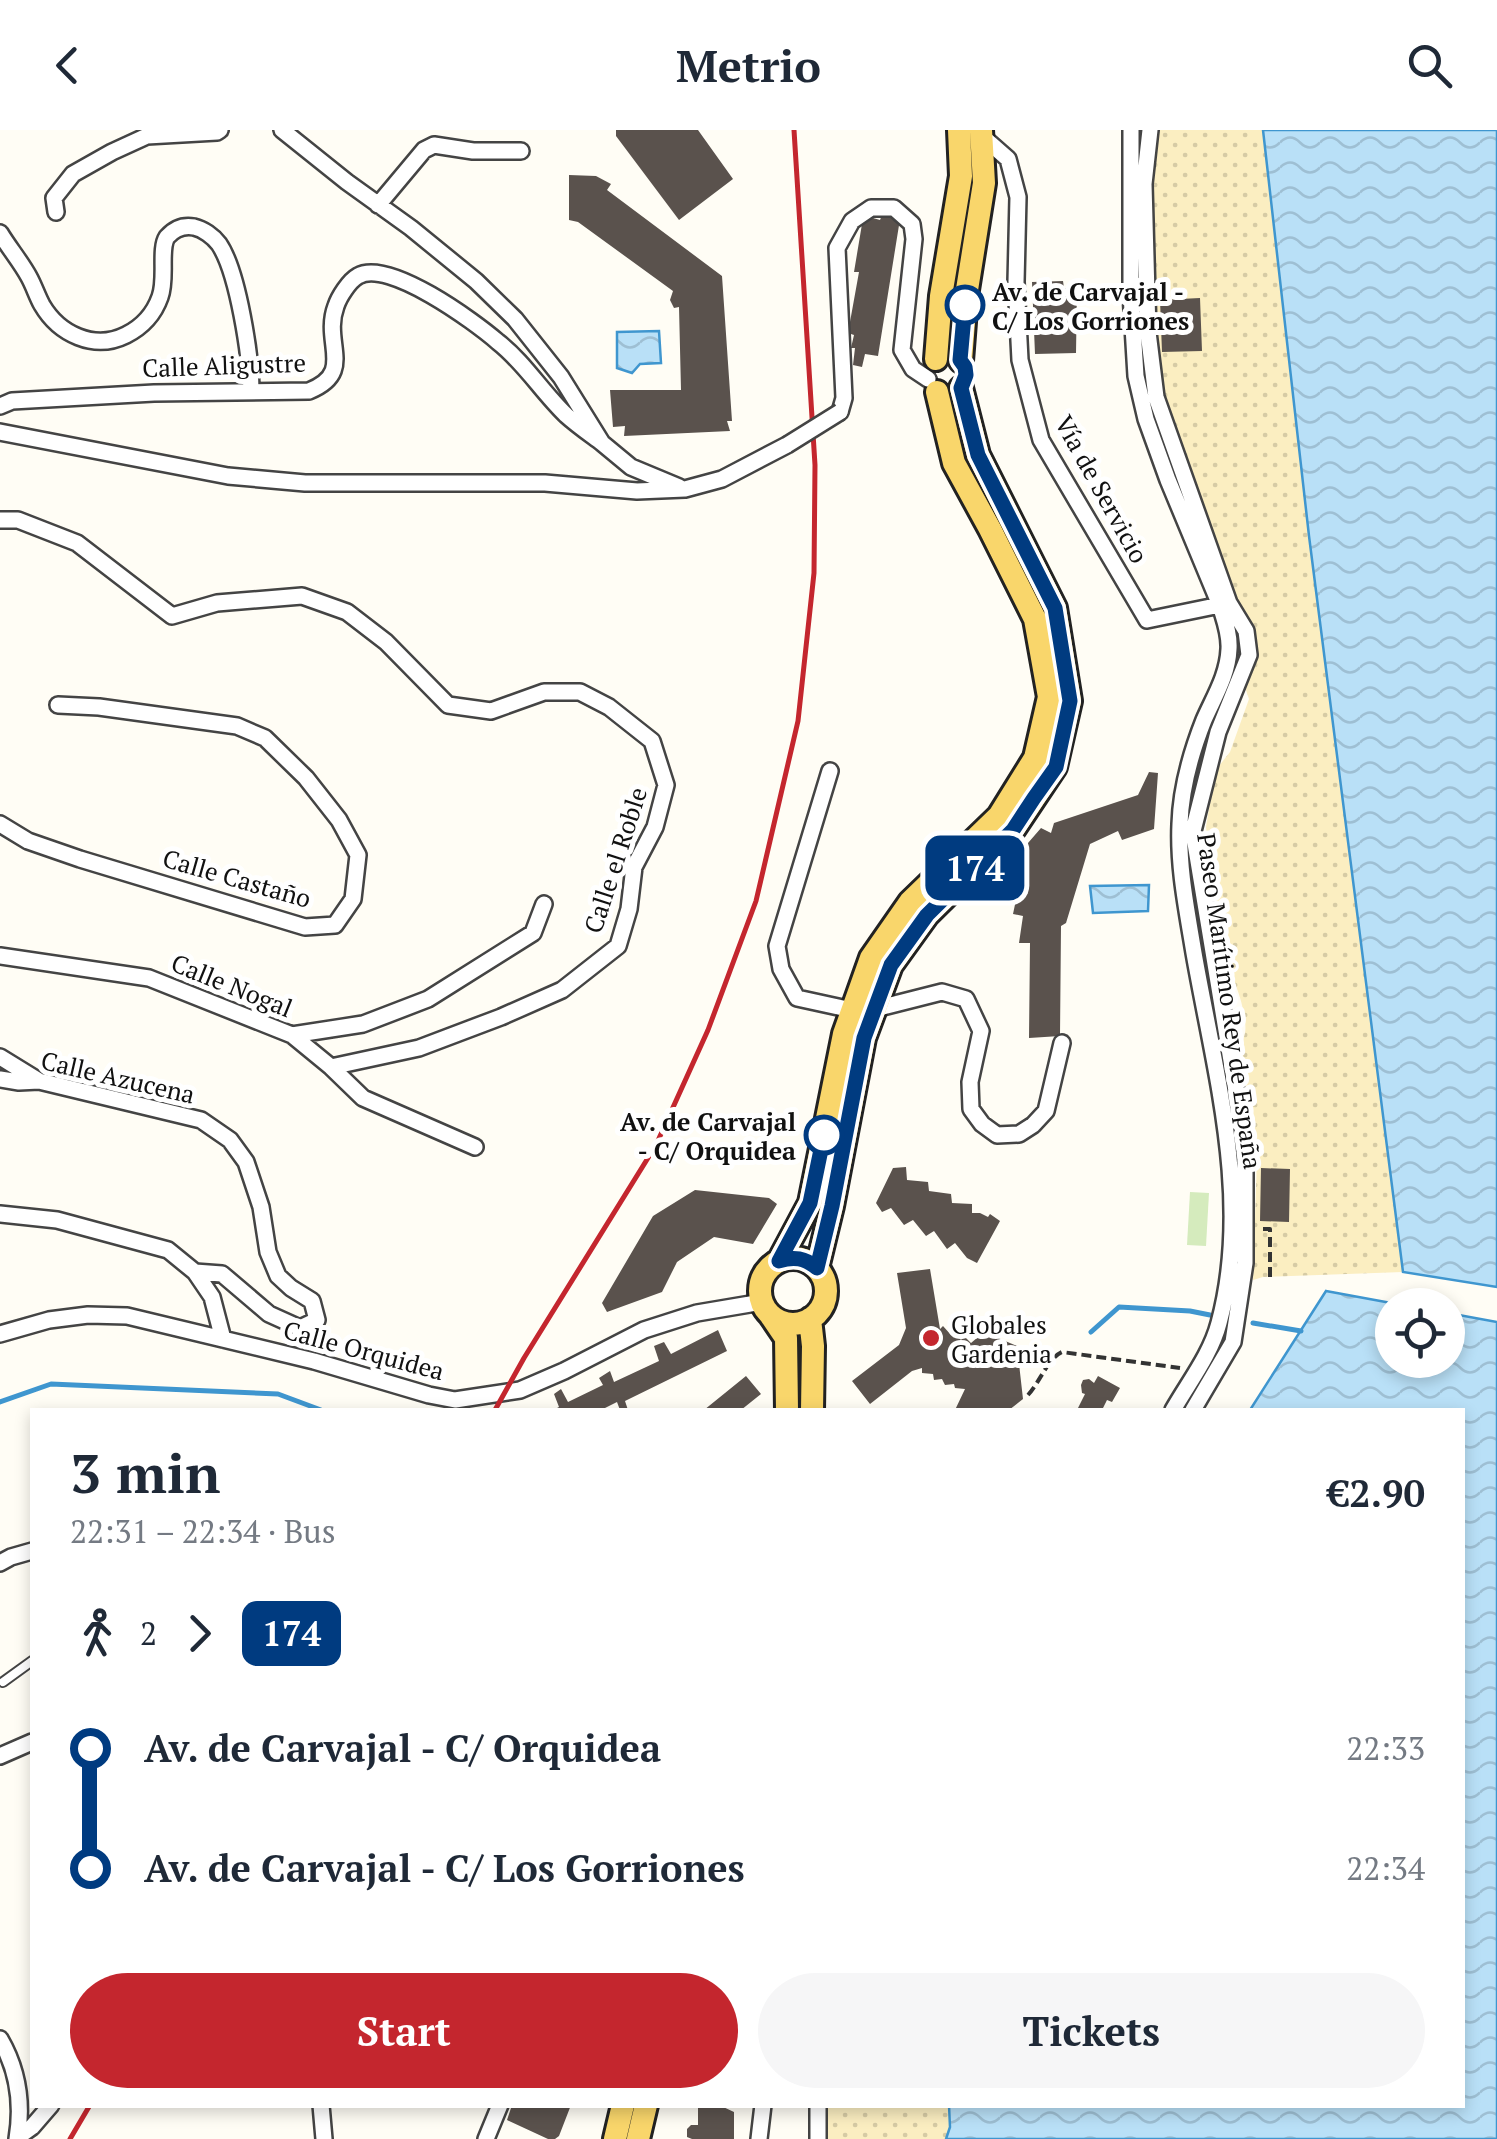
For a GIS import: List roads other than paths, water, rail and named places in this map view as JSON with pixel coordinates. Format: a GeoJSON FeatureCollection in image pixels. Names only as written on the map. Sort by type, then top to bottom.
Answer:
{"type":"FeatureCollection","features":[{"type":"Feature","properties":{"kind":"main road"},"geometry":{"type":"LineString","coordinates":[[817,1268],[864,1038],[871,958],[910,902],[999,816],[1036,758],[1049,697],[1035,619],[954,464],[934,377],[961,176],[959,130]]}},
{"type":"Feature","properties":{"kind":"main road"},"geometry":{"type":"LineString","coordinates":[[960,360],[984,183],[982,133]]}},
{"type":"Feature","properties":{"kind":"main road"},"geometry":{"type":"LineString","coordinates":[[946,356],[960,360],[965,367],[961,388],[952,394],[934,377],[946,356]]}},
{"type":"Feature","properties":{"kind":"main road"},"geometry":{"type":"LineString","coordinates":[[787,1408],[786,1338],[767,1309],[761,1283],[779,1261],[810,1203],[844,1034],[927,915],[1013,830],[1056,767],[1070,701],[1055,608],[978,455],[961,388]]}},
{"type":"Feature","properties":{"kind":"main road"},"geometry":{"type":"LineString","coordinates":[[767,1309],[790,1324],[818,1313],[826,1296],[826,1285],[809,1262],[799,1258],[779,1261]]}},
{"type":"Feature","properties":{"kind":"main road"},"geometry":{"type":"LineString","coordinates":[[810,1319],[812,1408]]}},
{"type":"Feature","properties":{"kind":"main road"},"geometry":{"type":"LineString","coordinates":[[615,2139],[622,2108]]}},
{"type":"Feature","properties":{"kind":"main road"},"geometry":{"type":"LineString","coordinates":[[638,2139],[645,2108]]}},
{"type":"Feature","properties":{"kind":"street"},"geometry":{"type":"LineString","coordinates":[[56,212],[54,198],[73,174],[112,152],[147,136],[220,130]]}},
{"type":"Feature","properties":{"kind":"street"},"geometry":{"type":"LineString","coordinates":[[282,130],[476,281],[515,320],[560,377],[602,443],[631,467],[686,490]]}},
{"type":"Feature","properties":{"kind":"street","name":"Paseo Marítimo Rey de España"},"geometry":{"type":"LineString","coordinates":[[1131,130],[1131,294],[1136,376],[1157,450],[1229,634],[1227,669],[1195,745],[1186,781],[1180,820],[1180,861],[1229,1149],[1230,1260],[1213,1342],[1173,1408]]}},
{"type":"Feature","properties":{"kind":"street"},"geometry":{"type":"LineString","coordinates":[[1150,130],[1144,184],[1148,332],[1156,398],[1229,603],[1246,632],[1249,655],[1218,732],[1192,831],[1245,1145],[1245,1263],[1234,1342],[1194,1408]]}},
{"type":"Feature","properties":{"kind":"street","name":"Vía de Servicio"},"geometry":{"type":"LineString","coordinates":[[982,133],[1008,159],[1018,197],[1016,282],[1020,360],[1041,440],[1147,620],[1220,605]]}},
{"type":"Feature","properties":{"kind":"street"},"geometry":{"type":"LineString","coordinates":[[378,205],[424,150],[434,144],[521,151]]}},
{"type":"Feature","properties":{"kind":"street"},"geometry":{"type":"LineString","coordinates":[[0,432],[228,476],[305,484],[545,483],[637,491],[686,490],[722,479],[787,446],[840,412],[844,398],[838,248],[852,222],[871,208],[894,208],[912,224],[914,239],[902,350],[913,368],[934,377]]}},
{"type":"Feature","properties":{"kind":"street"},"geometry":{"type":"LineString","coordinates":[[0,232],[30,278],[42,307],[74,337],[92,342],[114,341],[151,316],[161,294],[165,271],[163,244],[170,233],[183,226],[210,234],[227,261],[236,292],[251,369],[251,392]]}},
{"type":"Feature","properties":{"kind":"street","name":"Calle Aligustre"},"geometry":{"type":"LineString","coordinates":[[0,406],[12,401],[154,393],[308,391],[325,384],[334,373],[332,324],[336,306],[359,275],[373,272],[406,281],[431,294],[501,343],[567,416],[602,443]]}},
{"type":"Feature","properties":{"kind":"street","name":"Calle el Roble"},"geometry":{"type":"LineString","coordinates":[[0,520],[18,520],[77,543],[172,616],[217,603],[302,596],[347,612],[386,642],[448,705],[491,711],[544,692],[580,692],[609,707],[652,741],[666,786],[655,826],[634,867],[629,909],[618,946],[562,990],[501,1017],[420,1048],[331,1067]]}},
{"type":"Feature","properties":{"kind":"street","name":"Calle Castaño"},"geometry":{"type":"LineString","coordinates":[[0,824],[28,840],[80,859],[304,927],[335,926],[353,899],[358,855],[339,820],[306,778],[265,738],[237,726],[58,705]]}},
{"type":"Feature","properties":{"kind":"street"},"geometry":{"type":"LineString","coordinates":[[830,771],[777,946],[780,970],[797,998],[864,1009],[942,992],[966,1000],[981,1031],[970,1082],[971,1109],[997,1135],[1018,1134],[1046,1111],[1062,1043]]}},
{"type":"Feature","properties":{"kind":"street"},"geometry":{"type":"LineString","coordinates":[[292,1036],[363,1024],[428,999],[533,932],[544,904]]}},
{"type":"Feature","properties":{"kind":"street","name":"Calle Nogal"},"geometry":{"type":"LineString","coordinates":[[0,956],[149,978],[292,1036],[364,1098],[474,1146]]}},
{"type":"Feature","properties":{"kind":"street"},"geometry":{"type":"LineString","coordinates":[[0,1057],[39,1081]]}},
{"type":"Feature","properties":{"kind":"street","name":"Calle Azucena"},"geometry":{"type":"LineString","coordinates":[[0,1079],[39,1081],[201,1120],[230,1140],[246,1162],[261,1207],[268,1252],[278,1276],[312,1302],[318,1320],[300,1328],[269,1314],[222,1274],[195,1272]]}},
{"type":"Feature","properties":{"kind":"street"},"geometry":{"type":"LineString","coordinates":[[0,1214],[56,1220],[168,1250],[195,1272],[212,1297],[223,1339]]}},
{"type":"Feature","properties":{"kind":"street","name":"Calle Orquidea"},"geometry":{"type":"LineString","coordinates":[[0,1334],[49,1320],[127,1316],[455,1400],[520,1390],[644,1330],[697,1313],[767,1309]]}},
{"type":"Feature","properties":{"kind":"street"},"geometry":{"type":"LineString","coordinates":[[0,1564],[30,1552]]}},
{"type":"Feature","properties":{"kind":"street"},"geometry":{"type":"LineString","coordinates":[[0,1756],[30,1743]]}},
{"type":"Feature","properties":{"kind":"street"},"geometry":{"type":"LineString","coordinates":[[0,2039],[19,2085],[18,2138]]}},
{"type":"Feature","properties":{"kind":"street"},"geometry":{"type":"LineString","coordinates":[[18,2138],[49,2108]]}},
{"type":"Feature","properties":{"kind":"street"},"geometry":{"type":"LineString","coordinates":[[321,2108],[324,2139]]}},
{"type":"Feature","properties":{"kind":"street"},"geometry":{"type":"LineString","coordinates":[[486,2139],[499,2108]]}},
{"type":"Feature","properties":{"kind":"street"},"geometry":{"type":"LineString","coordinates":[[759,2139],[763,2108]]}},
{"type":"Feature","properties":{"kind":"street"},"geometry":{"type":"LineString","coordinates":[[818,2108],[818,2139]]}},
{"type":"Feature","properties":{"kind":"lane"},"geometry":{"type":"LineString","coordinates":[[3,1682],[30,1662]]}},
{"type":"Feature","properties":{"kind":"water"},"geometry":{"type":"Polygon","coordinates":[[[1263,130],[1497,130],[1497,1287],[1403,1272],[1309,536],[1263,130]]]}},
{"type":"Feature","properties":{"kind":"water"},"geometry":{"type":"Polygon","coordinates":[[[659,331],[661,363],[640,364],[632,373],[617,368],[617,332],[659,331]]]}},
{"type":"Feature","properties":{"kind":"water"},"geometry":{"type":"Polygon","coordinates":[[[1149,885],[1148,911],[1093,913],[1090,886],[1149,885]]]}},
{"type":"Feature","properties":{"kind":"water"},"geometry":{"type":"Polygon","coordinates":[[[1326,1291],[1375,1300],[1375,1378],[1465,1378],[1465,1316],[1497,1322],[1497,2139],[946,2139],[949,2108],[1465,2108],[1465,1408],[1251,1408],[1326,1291]]]}},
{"type":"Feature","properties":{"kind":"waterway"},"geometry":{"type":"LineString","coordinates":[[1091,1332],[1119,1307],[1210,1315]]}},
{"type":"Feature","properties":{"kind":"waterway"},"geometry":{"type":"LineString","coordinates":[[1253,1323],[1301,1331]]}},
{"type":"Feature","properties":{"kind":"waterway"},"geometry":{"type":"LineString","coordinates":[[0,1402],[51,1384],[278,1394],[316,1408]]}},
{"type":"Feature","properties":{"kind":"railway"},"geometry":{"type":"LineString","coordinates":[[496,1408],[656,1145],[708,1030],[756,901],[798,721],[814,573],[815,465],[794,130]]}},
{"type":"Feature","properties":{"kind":"railway"},"geometry":{"type":"LineString","coordinates":[[70,2139],[88,2108]]}},
{"type":"Feature","properties":{"kind":"place","name":"Av. de Carvajal - C/ Los Gorriones"},"geometry":{"type":"Point","coordinates":[965,305]}},
{"type":"Feature","properties":{"kind":"place","name":"Av. de Carvajal - C/ Orquidea"},"geometry":{"type":"Point","coordinates":[824,1135]}},
{"type":"Feature","properties":{"kind":"place","name":"Globales Gardenia"},"geometry":{"type":"Point","coordinates":[931,1338]}}]}
